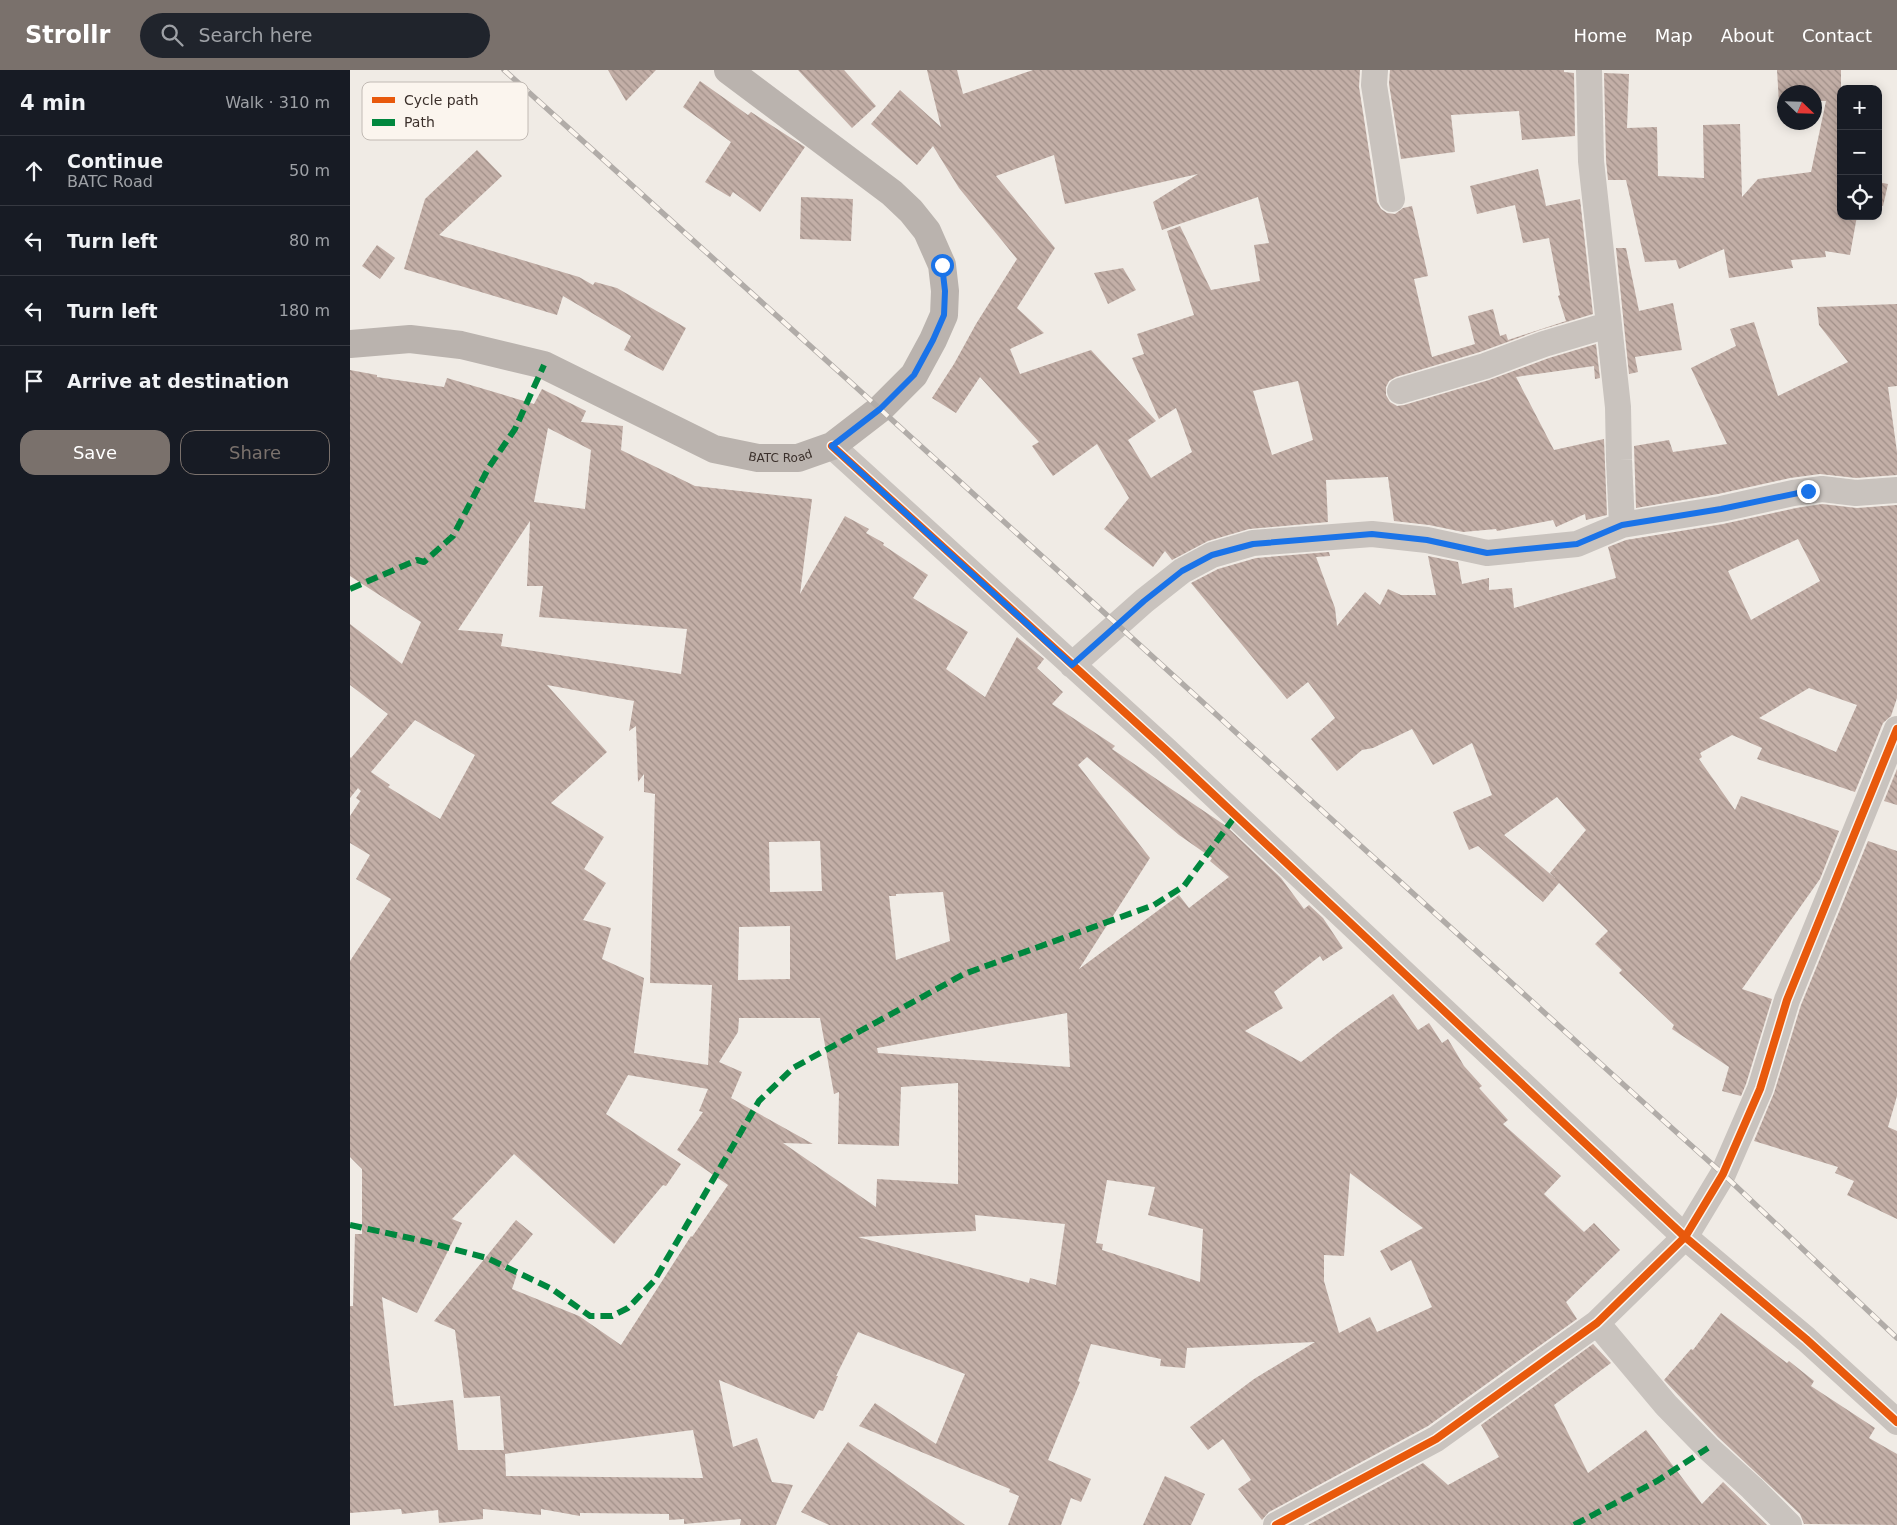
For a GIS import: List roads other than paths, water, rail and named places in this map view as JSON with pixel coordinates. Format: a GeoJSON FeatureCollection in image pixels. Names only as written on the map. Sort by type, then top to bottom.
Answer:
{"type":"FeatureCollection","features":[{"type":"Feature","properties":{"kind":"street","name":"BATC Road"},"geometry":{"type":"LineString","coordinates":[[350,344],[410,339],[461,346],[544,365],[714,449],[758,458],[798,458],[832,446],[880,409],[914,375],[944,315],[945,291],[942,265],[928,231],[892,193],[728,70]]}},
{"type":"Feature","properties":{"kind":"street"},"geometry":{"type":"LineString","coordinates":[[1374,70],[1374,84],[1392,198]]}},
{"type":"Feature","properties":{"kind":"street"},"geometry":{"type":"LineString","coordinates":[[1589,70],[1591,160],[1618,407],[1622,525]]}},
{"type":"Feature","properties":{"kind":"street"},"geometry":{"type":"LineString","coordinates":[[1400,391],[1485,366],[1544,344],[1608,325]]}},
{"type":"Feature","properties":{"kind":"street"},"geometry":{"type":"LineString","coordinates":[[832,446],[1200,782],[1685,1237],[1806,1339],[1897,1422]]}},
{"type":"Feature","properties":{"kind":"street"},"geometry":{"type":"LineString","coordinates":[[1072,665],[1144,601],[1182,571],[1212,555],[1253,544],[1372,534],[1427,540],[1487,553],[1577,544],[1622,525],[1721,509],[1793,493],[1822,489],[1856,493],[1897,490]]}},
{"type":"Feature","properties":{"kind":"street"},"geometry":{"type":"LineString","coordinates":[[1276,1525],[1436,1438],[1597,1323],[1685,1237],[1723,1174],[1760,1089],[1787,1000],[1897,729]]}},
{"type":"Feature","properties":{"kind":"street"},"geometry":{"type":"LineString","coordinates":[[1597,1323],[1666,1405],[1789,1525]]}},
{"type":"Feature","properties":{"kind":"railway"},"geometry":{"type":"LineString","coordinates":[[504,70],[517,82]]}},
{"type":"Feature","properties":{"kind":"railway"},"geometry":{"type":"LineString","coordinates":[[528,92],[1723,1174],[1897,1338]]}}]}
